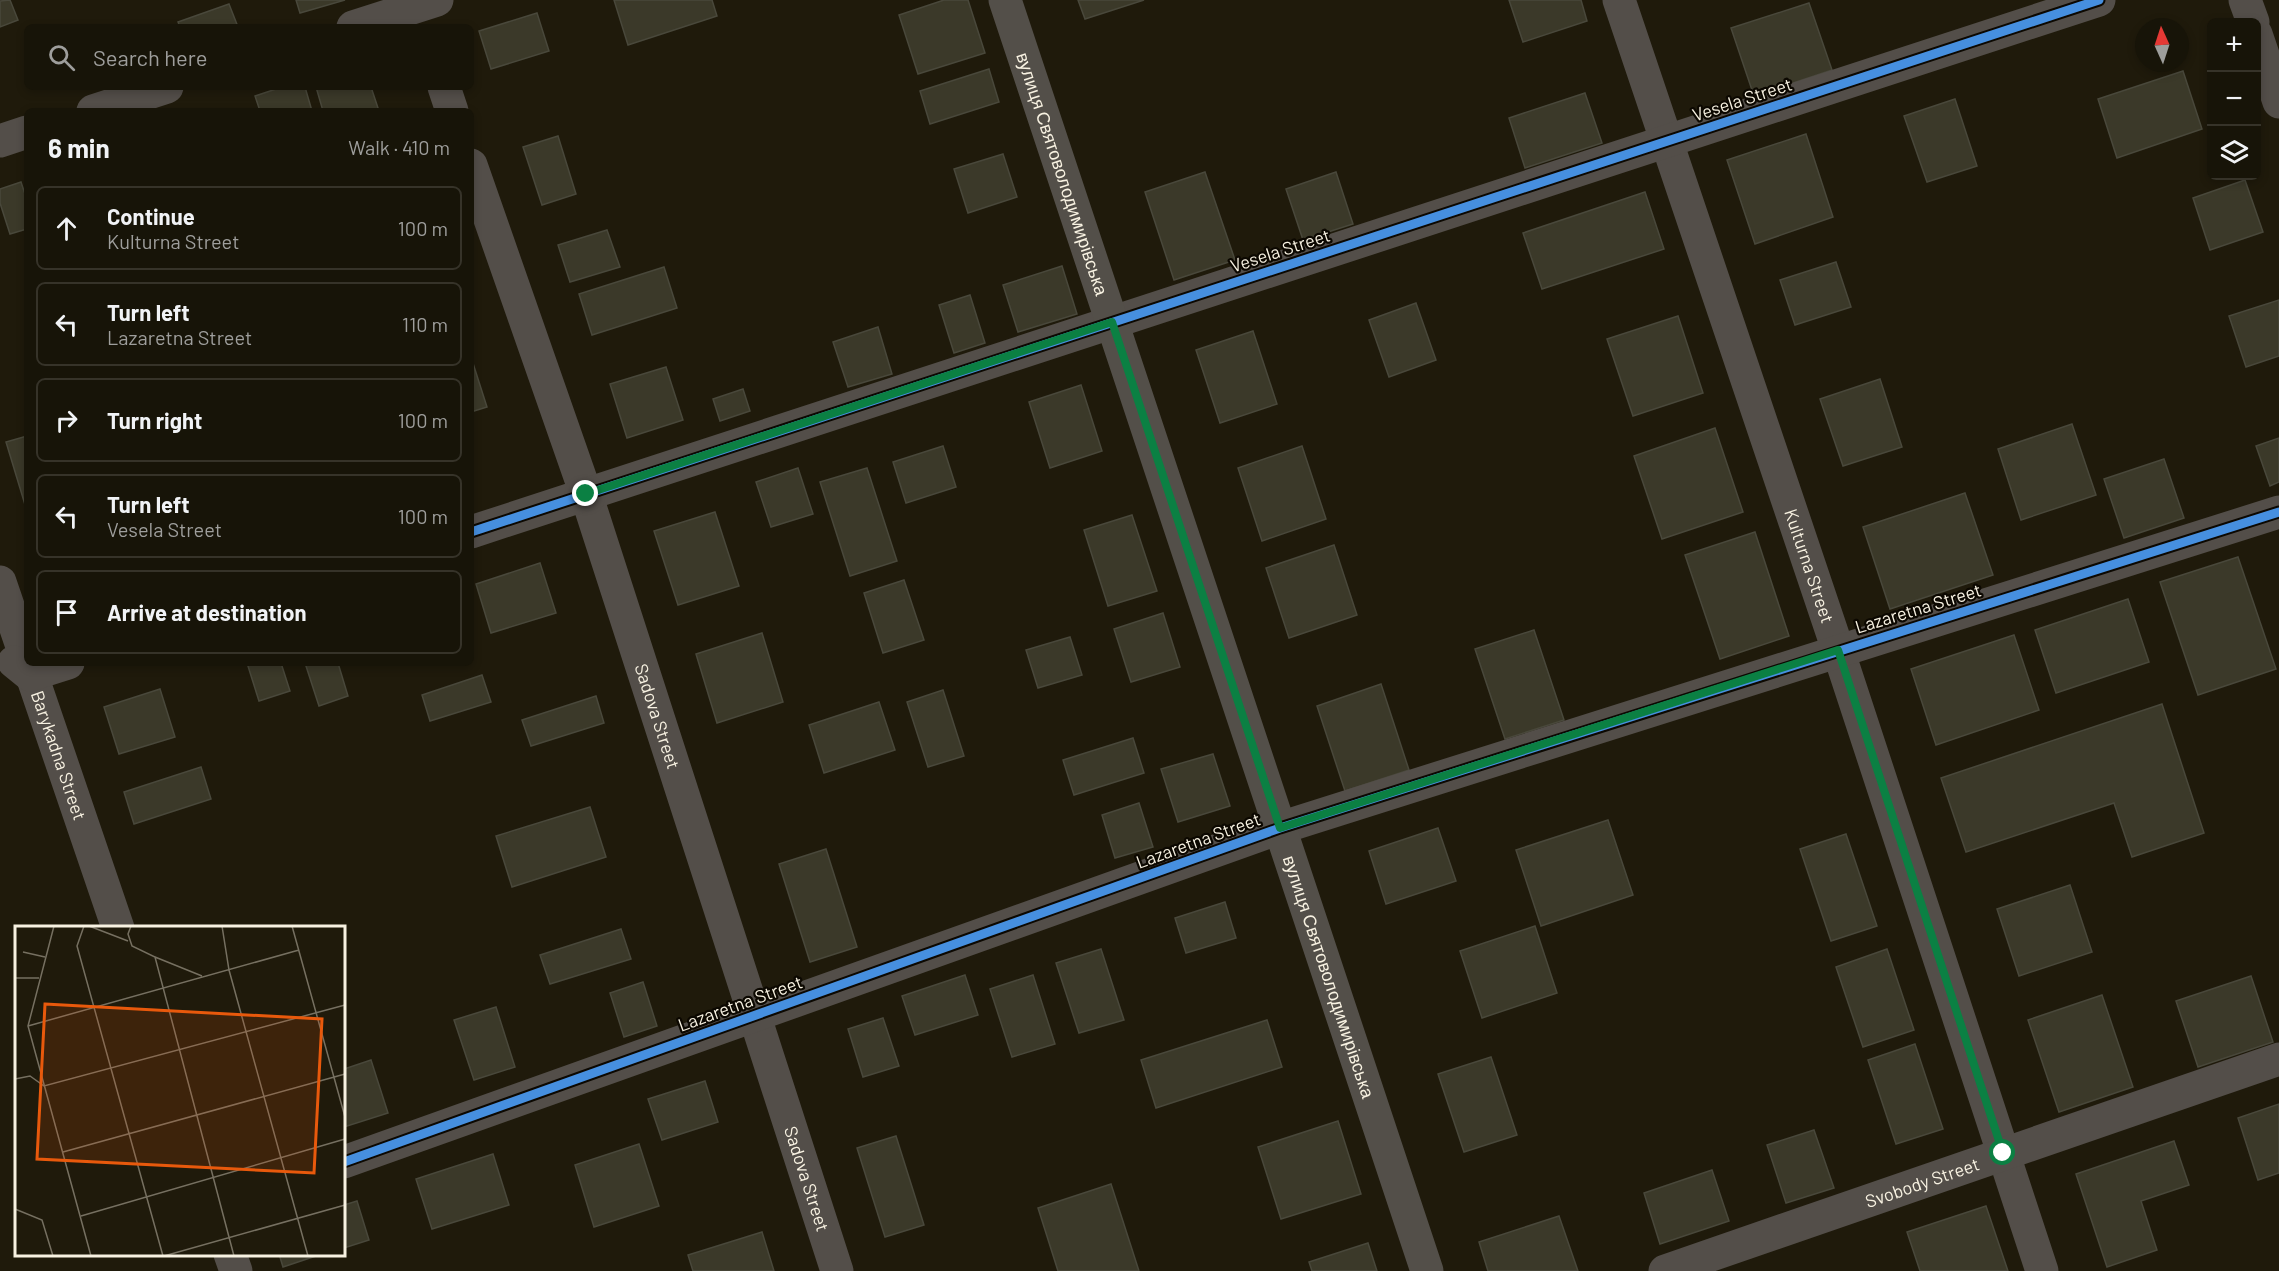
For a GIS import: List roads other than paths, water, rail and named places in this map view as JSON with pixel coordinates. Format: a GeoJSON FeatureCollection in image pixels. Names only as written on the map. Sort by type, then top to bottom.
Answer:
{"type":"FeatureCollection","features":[{"type":"Feature","properties":{"kind":"street","name":"вулиця Святоволодимирівська"},"geometry":{"type":"LineString","coordinates":[[1005,0],[1427,1271]]}},
{"type":"Feature","properties":{"kind":"street","name":"Kulturna Street"},"geometry":{"type":"LineString","coordinates":[[1618,0],[1838,650],[2042,1271]]}},
{"type":"Feature","properties":{"kind":"street","name":"Vesela Street"},"geometry":{"type":"LineString","coordinates":[[474,531],[2099,0]]}},
{"type":"Feature","properties":{"kind":"street"},"geometry":{"type":"LineString","coordinates":[[2245,0],[2252,18]]}},
{"type":"Feature","properties":{"kind":"street"},"geometry":{"type":"LineString","coordinates":[[364,24],[422,8]]}},
{"type":"Feature","properties":{"kind":"street"},"geometry":{"type":"LineString","coordinates":[[2261,49],[2279,102]]}},
{"type":"Feature","properties":{"kind":"street"},"geometry":{"type":"LineString","coordinates":[[102,108],[158,90]]}},
{"type":"Feature","properties":{"kind":"street"},"geometry":{"type":"LineString","coordinates":[[445,90],[451,108]]}},
{"type":"Feature","properties":{"kind":"street"},"geometry":{"type":"LineString","coordinates":[[0,141],[24,133]]}},
{"type":"Feature","properties":{"kind":"street","name":"Sadova Street"},"geometry":{"type":"LineString","coordinates":[[474,174],[586,494],[837,1271]]}},
{"type":"Feature","properties":{"kind":"street","name":"Lazaretna Street"},"geometry":{"type":"LineString","coordinates":[[345,1162],[1280,828],[2279,512]]}},
{"type":"Feature","properties":{"kind":"street","name":"Barykadna Street"},"geometry":{"type":"LineString","coordinates":[[0,582],[24,656]]}},
{"type":"Feature","properties":{"kind":"street"},"geometry":{"type":"LineString","coordinates":[[0,651],[30,675],[58,666]]}},
{"type":"Feature","properties":{"kind":"street","name":"Barykadna Street"},"geometry":{"type":"LineString","coordinates":[[27,666],[117,926]]}},
{"type":"Feature","properties":{"kind":"street","name":"Svobody Street"},"geometry":{"type":"LineString","coordinates":[[1665,1271],[2279,1059]]}},
{"type":"Feature","properties":{"kind":"street"},"geometry":{"type":"LineString","coordinates":[[231,1256],[236,1271]]}}]}
